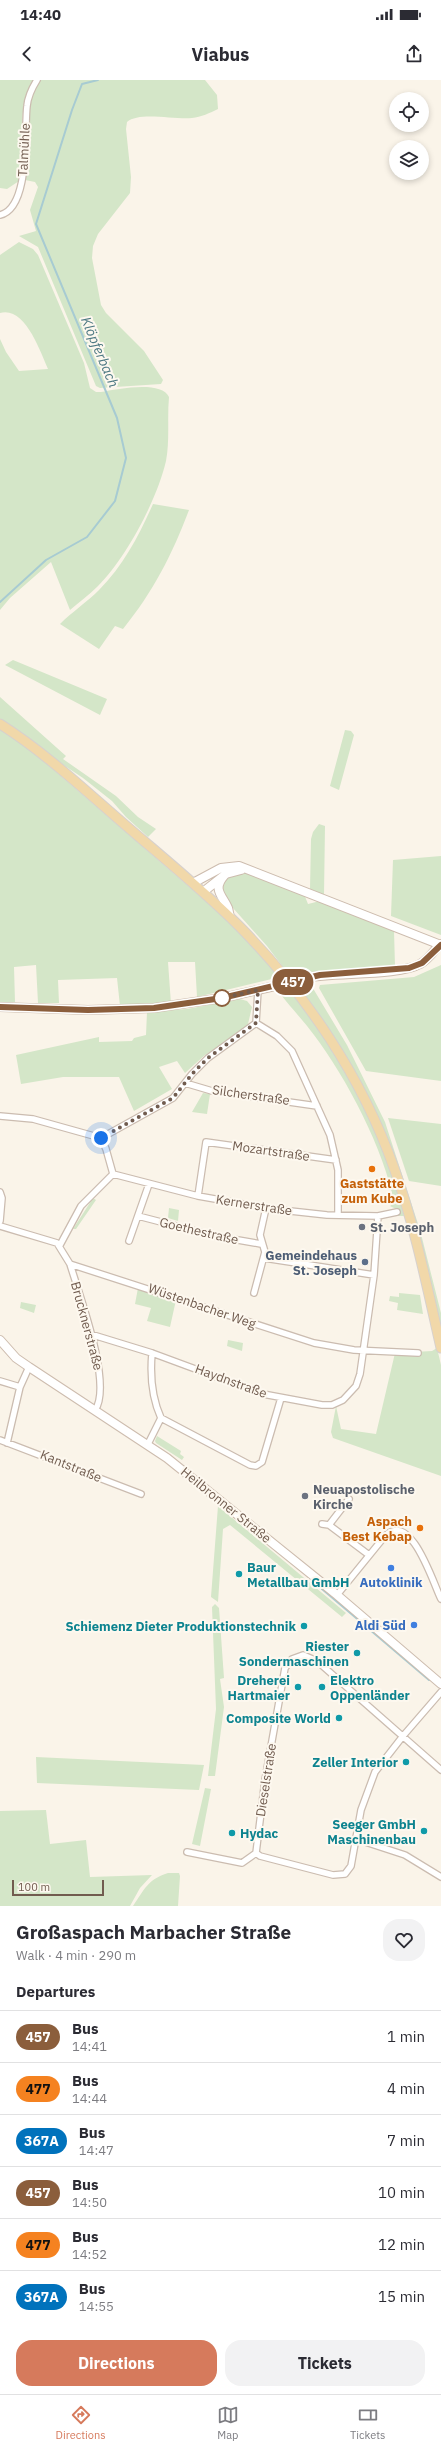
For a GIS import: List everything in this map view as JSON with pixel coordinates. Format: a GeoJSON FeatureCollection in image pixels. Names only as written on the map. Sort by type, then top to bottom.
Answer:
{"type":"FeatureCollection","features":[{"type":"Feature","properties":{"kind":"main road"},"geometry":{"type":"LineString","coordinates":[[0,724],[62,772],[203,892],[230,917],[272,962],[304,1002],[337,1049],[369,1108],[389,1155],[405,1203],[441,1348]]}},
{"type":"Feature","properties":{"kind":"street","name":"Talmühle"},"geometry":{"type":"LineString","coordinates":[[0,215],[4,214],[12,204],[23,180],[27,104],[37,80]]}},
{"type":"Feature","properties":{"kind":"street"},"geometry":{"type":"LineString","coordinates":[[0,1007],[88,1010],[154,1008],[222,998],[305,978],[338,973],[409,968],[422,963],[440,944],[239,866],[229,866],[193,883]]}},
{"type":"Feature","properties":{"kind":"street"},"geometry":{"type":"LineString","coordinates":[[203,892],[226,874],[235,870],[251,871]]}},
{"type":"Feature","properties":{"kind":"street"},"geometry":{"type":"LineString","coordinates":[[226,874],[220,883],[219,892],[228,906],[230,917]]}},
{"type":"Feature","properties":{"kind":"street"},"geometry":{"type":"LineString","coordinates":[[256,1023],[258,990]]}},
{"type":"Feature","properties":{"kind":"street"},"geometry":{"type":"LineString","coordinates":[[0,1116],[33,1119],[101,1138],[173,1098],[184,1083],[208,1058],[256,1023]]}},
{"type":"Feature","properties":{"kind":"street"},"geometry":{"type":"LineString","coordinates":[[256,1023],[277,1036],[292,1051],[330,1135],[336,1160],[339,1185],[338,1214]]}},
{"type":"Feature","properties":{"kind":"street","name":"Silcherstraße"},"geometry":{"type":"LineString","coordinates":[[184,1083],[212,1090],[317,1106]]}},
{"type":"Feature","properties":{"kind":"street"},"geometry":{"type":"LineString","coordinates":[[60,1245],[81,1206],[113,1174],[106,1149],[101,1138]]}},
{"type":"Feature","properties":{"kind":"street","name":"Mozartstraße"},"geometry":{"type":"LineString","coordinates":[[198,1196],[206,1142],[336,1160]]}},
{"type":"Feature","properties":{"kind":"street","name":"Kernerstraße"},"geometry":{"type":"LineString","coordinates":[[113,1174],[198,1196],[266,1208],[327,1215],[338,1214],[378,1216],[397,1212]]}},
{"type":"Feature","properties":{"kind":"street"},"geometry":{"type":"LineString","coordinates":[[129,1241],[150,1184]]}},
{"type":"Feature","properties":{"kind":"street"},"geometry":{"type":"LineString","coordinates":[[0,1192],[2,1198],[0,1221]]}},
{"type":"Feature","properties":{"kind":"street"},"geometry":{"type":"LineString","coordinates":[[254,1293],[265,1252],[261,1244],[260,1235],[266,1208]]}},
{"type":"Feature","properties":{"kind":"street","name":"Goethestraße"},"geometry":{"type":"LineString","coordinates":[[138,1216],[215,1236],[261,1244]]}},
{"type":"Feature","properties":{"kind":"street","name":"Haydnstraße"},"geometry":{"type":"LineString","coordinates":[[90,1334],[152,1353],[240,1387],[281,1398],[322,1405],[332,1405],[343,1400],[356,1386],[364,1351],[374,1275],[378,1216]]}},
{"type":"Feature","properties":{"kind":"street"},"geometry":{"type":"LineString","coordinates":[[0,1226],[60,1245],[70,1264]]}},
{"type":"Feature","properties":{"kind":"street"},"geometry":{"type":"LineString","coordinates":[[264,1258],[374,1275]]}},
{"type":"Feature","properties":{"kind":"street","name":"Brucknerstraße"},"geometry":{"type":"LineString","coordinates":[[70,1264],[101,1374],[100,1404],[95,1410]]}},
{"type":"Feature","properties":{"kind":"street","name":"Wüstenbacher Weg"},"geometry":{"type":"LineString","coordinates":[[70,1264],[314,1343],[364,1351],[418,1353]]}},
{"type":"Feature","properties":{"kind":"street","name":"Heilbronner Straße"},"geometry":{"type":"LineString","coordinates":[[0,1340],[16,1358],[148,1444],[220,1499],[441,1684]]}},
{"type":"Feature","properties":{"kind":"street"},"geometry":{"type":"LineString","coordinates":[[148,1444],[161,1418],[154,1394],[151,1366],[152,1353]]}},
{"type":"Feature","properties":{"kind":"street"},"geometry":{"type":"LineString","coordinates":[[7,1443],[20,1387],[29,1367]]}},
{"type":"Feature","properties":{"kind":"street"},"geometry":{"type":"LineString","coordinates":[[0,1381],[20,1387]]}},
{"type":"Feature","properties":{"kind":"street"},"geometry":{"type":"LineString","coordinates":[[161,1418],[250,1465],[260,1465],[281,1398]]}},
{"type":"Feature","properties":{"kind":"street","name":"Kantstraße"},"geometry":{"type":"LineString","coordinates":[[0,1440],[141,1494]]}},
{"type":"Feature","properties":{"kind":"street"},"geometry":{"type":"LineString","coordinates":[[329,1525],[349,1499]]}},
{"type":"Feature","properties":{"kind":"street"},"geometry":{"type":"LineString","coordinates":[[322,1524],[329,1525],[369,1555]]}},
{"type":"Feature","properties":{"kind":"street"},"geometry":{"type":"LineString","coordinates":[[336,1595],[390,1531],[404,1532],[411,1537],[441,1599]]}},
{"type":"Feature","properties":{"kind":"street","name":"Dieselstraße"},"geometry":{"type":"LineString","coordinates":[[256,1853],[266,1780],[285,1668],[292,1659],[303,1655],[317,1661],[441,1770]]}},
{"type":"Feature","properties":{"kind":"street"},"geometry":{"type":"LineString","coordinates":[[187,1852],[242,1863],[256,1853],[267,1858],[340,1875],[345,1874],[351,1866],[361,1810],[375,1772],[403,1736],[441,1692]]}},
{"type":"Feature","properties":{"kind":"street"},"geometry":{"type":"LineString","coordinates":[[356,1839],[405,1855],[441,1877]]}},
{"type":"Feature","properties":{"kind":"green space"},"geometry":{"type":"Polygon","coordinates":[[[0,80],[35,80],[25,102],[23,115],[22,179],[7,189],[0,188],[0,80]]]}},
{"type":"Feature","properties":{"kind":"green space"},"geometry":{"type":"Polygon","coordinates":[[[39,80],[205,80],[217,95],[218,109],[202,116],[185,118],[148,116],[133,119],[127,122],[126,129],[131,177],[130,193],[98,234],[93,246],[92,258],[101,305],[106,313],[144,351],[163,380],[161,384],[100,388],[96,386],[38,247],[19,236],[36,231],[30,210],[38,187],[35,182],[25,180],[29,104],[39,80]]]}},
{"type":"Feature","properties":{"kind":"green space"},"geometry":{"type":"Polygon","coordinates":[[[19,242],[33,249],[38,255],[84,363],[90,388],[96,392],[101,392],[149,387],[165,392],[169,397],[168,445],[166,461],[156,493],[139,528],[109,574],[95,589],[70,610],[51,562],[10,598],[0,610],[0,339],[6,352],[19,371],[48,369],[36,342],[24,323],[17,316],[9,313],[0,313],[0,255],[19,242]]]}},
{"type":"Feature","properties":{"kind":"green space"},"geometry":{"type":"Polygon","coordinates":[[[153,504],[189,510],[169,558],[144,601],[123,629],[115,626],[99,649],[60,624],[90,599],[116,570],[136,538],[153,504]]]}},
{"type":"Feature","properties":{"kind":"green space"},"geometry":{"type":"Polygon","coordinates":[[[13,660],[107,699],[100,715],[5,665],[13,660]]]}},
{"type":"Feature","properties":{"kind":"green space"},"geometry":{"type":"Polygon","coordinates":[[[0,697],[66,756],[63,759],[116,796],[138,817],[156,829],[148,837],[126,817],[112,801],[83,778],[47,754],[0,719],[0,697]]]}},
{"type":"Feature","properties":{"kind":"green space"},"geometry":{"type":"Polygon","coordinates":[[[0,727],[32,751],[216,910],[239,932],[280,977],[197,997],[195,962],[168,962],[171,1004],[120,1006],[117,978],[58,980],[59,1003],[38,1003],[36,965],[14,967],[15,1002],[0,1003],[0,727]]]}},
{"type":"Feature","properties":{"kind":"green space"},"geometry":{"type":"Polygon","coordinates":[[[345,730],[351,731],[354,735],[339,790],[330,786],[345,730]]]}},
{"type":"Feature","properties":{"kind":"green space"},"geometry":{"type":"Polygon","coordinates":[[[319,824],[325,826],[324,895],[310,889],[311,839],[313,832],[319,824]]]}},
{"type":"Feature","properties":{"kind":"green space"},"geometry":{"type":"Polygon","coordinates":[[[441,856],[441,935],[391,916],[393,860],[441,856]]]}},
{"type":"Feature","properties":{"kind":"green space"},"geometry":{"type":"Polygon","coordinates":[[[240,872],[252,874],[304,894],[308,904],[320,901],[394,931],[395,966],[289,975],[267,946],[224,898],[222,884],[229,875],[240,872]]]}},
{"type":"Feature","properties":{"kind":"green space"},"geometry":{"type":"Polygon","coordinates":[[[441,965],[441,1081],[366,1071],[319,988],[320,985],[414,977],[441,965]]]}},
{"type":"Feature","properties":{"kind":"green space"},"geometry":{"type":"Polygon","coordinates":[[[311,985],[347,1045],[385,1122],[420,1230],[441,1313],[441,1332],[395,1160],[299,988],[311,985]]]}},
{"type":"Feature","properties":{"kind":"green space"},"geometry":{"type":"Polygon","coordinates":[[[291,989],[328,1041],[359,1097],[385,1155],[404,1216],[396,1216],[396,1209],[390,1206],[394,1203],[382,1161],[363,1115],[351,1093],[339,1072],[310,1029],[279,992],[291,989]]]}},
{"type":"Feature","properties":{"kind":"green space"},"geometry":{"type":"Polygon","coordinates":[[[240,999],[247,1001],[252,1007],[248,1024],[241,1032],[205,1055],[185,1073],[177,1061],[159,1067],[172,1089],[134,1111],[119,1077],[63,1077],[21,1084],[16,1055],[99,1037],[99,1042],[132,1041],[134,1038],[146,1035],[147,1012],[187,1009],[240,999]]]}},
{"type":"Feature","properties":{"kind":"green space"},"geometry":{"type":"Polygon","coordinates":[[[203,1093],[210,1094],[207,1114],[192,1112],[203,1093]]]}},
{"type":"Feature","properties":{"kind":"green space"},"geometry":{"type":"Polygon","coordinates":[[[388,1118],[441,1124],[441,1186],[409,1181],[388,1118]]]}},
{"type":"Feature","properties":{"kind":"green space"},"geometry":{"type":"Polygon","coordinates":[[[93,1198],[96,1200],[76,1229],[73,1229],[93,1198]]]}},
{"type":"Feature","properties":{"kind":"green space"},"geometry":{"type":"Polygon","coordinates":[[[169,1208],[179,1210],[178,1221],[168,1218],[169,1208]]]}},
{"type":"Feature","properties":{"kind":"green space"},"geometry":{"type":"Polygon","coordinates":[[[138,1288],[176,1300],[170,1327],[147,1321],[151,1308],[135,1304],[138,1288]]]}},
{"type":"Feature","properties":{"kind":"green space"},"geometry":{"type":"Polygon","coordinates":[[[399,1293],[420,1295],[423,1314],[397,1310],[398,1303],[389,1301],[390,1296],[399,1297],[399,1293]]]}},
{"type":"Feature","properties":{"kind":"green space"},"geometry":{"type":"Polygon","coordinates":[[[21,1302],[36,1305],[34,1313],[20,1308],[21,1302]]]}},
{"type":"Feature","properties":{"kind":"green space"},"geometry":{"type":"Polygon","coordinates":[[[228,1340],[243,1343],[242,1351],[227,1346],[228,1340]]]}},
{"type":"Feature","properties":{"kind":"green space"},"geometry":{"type":"Polygon","coordinates":[[[437,1348],[441,1365],[441,1476],[333,1438],[331,1432],[336,1406],[341,1429],[376,1434],[395,1353],[432,1351],[437,1348]]]}},
{"type":"Feature","properties":{"kind":"green space"},"geometry":{"type":"Polygon","coordinates":[[[157,1436],[181,1451],[180,1454],[184,1457],[182,1460],[156,1443],[155,1441],[157,1436]]]}},
{"type":"Feature","properties":{"kind":"green space"},"geometry":{"type":"Polygon","coordinates":[[[218,1506],[346,1613],[342,1617],[230,1525],[223,1529],[218,1602],[211,1597],[218,1506]]]}},
{"type":"Feature","properties":{"kind":"green space"},"geometry":{"type":"Polygon","coordinates":[[[215,1604],[219,1608],[224,1678],[220,1679],[224,1707],[215,1776],[208,1776],[216,1709],[212,1607],[215,1604]]]}},
{"type":"Feature","properties":{"kind":"green space"},"geometry":{"type":"Polygon","coordinates":[[[36,1757],[204,1765],[199,1790],[37,1783],[36,1757]]]}},
{"type":"Feature","properties":{"kind":"green space"},"geometry":{"type":"Polygon","coordinates":[[[205,1788],[211,1789],[200,1846],[192,1844],[205,1788]]]}},
{"type":"Feature","properties":{"kind":"green space"},"geometry":{"type":"Polygon","coordinates":[[[46,1810],[50,1844],[86,1840],[90,1877],[152,1875],[140,1888],[130,1906],[0,1906],[0,1811],[46,1810]]]}},
{"type":"Feature","properties":{"kind":"green space"},"geometry":{"type":"Polygon","coordinates":[[[168,1873],[179,1873],[180,1876],[178,1906],[133,1906],[151,1882],[161,1875],[168,1873]]]}},
{"type":"Feature","properties":{"kind":"waterway","name":"Klöpferbach"},"geometry":{"type":"LineString","coordinates":[[0,602],[46,560],[87,537],[115,501],[126,458],[117,418],[36,224],[72,110],[82,84],[98,80]]}},
{"type":"Feature","properties":{"kind":"waterway"},"geometry":{"type":"LineString","coordinates":[[322,1589],[429,1680]]}},
{"type":"Feature","properties":{"kind":"bus line","name":"457"},"geometry":{"type":"LineString","coordinates":[[0,1007],[88,1010],[154,1008],[188,1004],[222,998],[320,975],[409,968],[422,963],[440,944],[441,945]]}},
{"type":"Feature","properties":{"kind":"place","name":"Gaststätte zum Kube"},"geometry":{"type":"Point","coordinates":[372,1169]}},
{"type":"Feature","properties":{"kind":"place","name":"St. Joseph"},"geometry":{"type":"Point","coordinates":[362,1227]}},
{"type":"Feature","properties":{"kind":"place","name":"Gemeindehaus St. Joseph"},"geometry":{"type":"Point","coordinates":[365,1262]}},
{"type":"Feature","properties":{"kind":"place","name":"Neuapostolische Kirche"},"geometry":{"type":"Point","coordinates":[305,1496]}},
{"type":"Feature","properties":{"kind":"place","name":"Aspach Best Kebap"},"geometry":{"type":"Point","coordinates":[420,1528]}},
{"type":"Feature","properties":{"kind":"place","name":"Autoklinik"},"geometry":{"type":"Point","coordinates":[391,1568]}},
{"type":"Feature","properties":{"kind":"place","name":"Baur Metallbau GmbH"},"geometry":{"type":"Point","coordinates":[239,1574]}},
{"type":"Feature","properties":{"kind":"place","name":"Aldi Süd"},"geometry":{"type":"Point","coordinates":[414,1625]}},
{"type":"Feature","properties":{"kind":"place","name":"Schiemenz Dieter Produktionstechnik"},"geometry":{"type":"Point","coordinates":[304,1626]}},
{"type":"Feature","properties":{"kind":"place","name":"Riester Sondermaschinen"},"geometry":{"type":"Point","coordinates":[357,1653]}},
{"type":"Feature","properties":{"kind":"place","name":"Dreherei Hartmaier"},"geometry":{"type":"Point","coordinates":[298,1687]}},
{"type":"Feature","properties":{"kind":"place","name":"Elektro Oppenländer"},"geometry":{"type":"Point","coordinates":[322,1687]}},
{"type":"Feature","properties":{"kind":"place","name":"Composite World"},"geometry":{"type":"Point","coordinates":[339,1718]}},
{"type":"Feature","properties":{"kind":"place","name":"Zeller Interior"},"geometry":{"type":"Point","coordinates":[406,1762]}},
{"type":"Feature","properties":{"kind":"place","name":"Seeger GmbH Maschinenbau"},"geometry":{"type":"Point","coordinates":[424,1831]}},
{"type":"Feature","properties":{"kind":"place","name":"Hydac"},"geometry":{"type":"Point","coordinates":[232,1833]}},
{"type":"Feature","properties":{"kind":"route"},"geometry":{"type":"LineString","coordinates":[[101,1138],[173,1098],[192,1074],[208,1058],[242,1035],[256,1023],[258,990],[222,998]]}}]}
